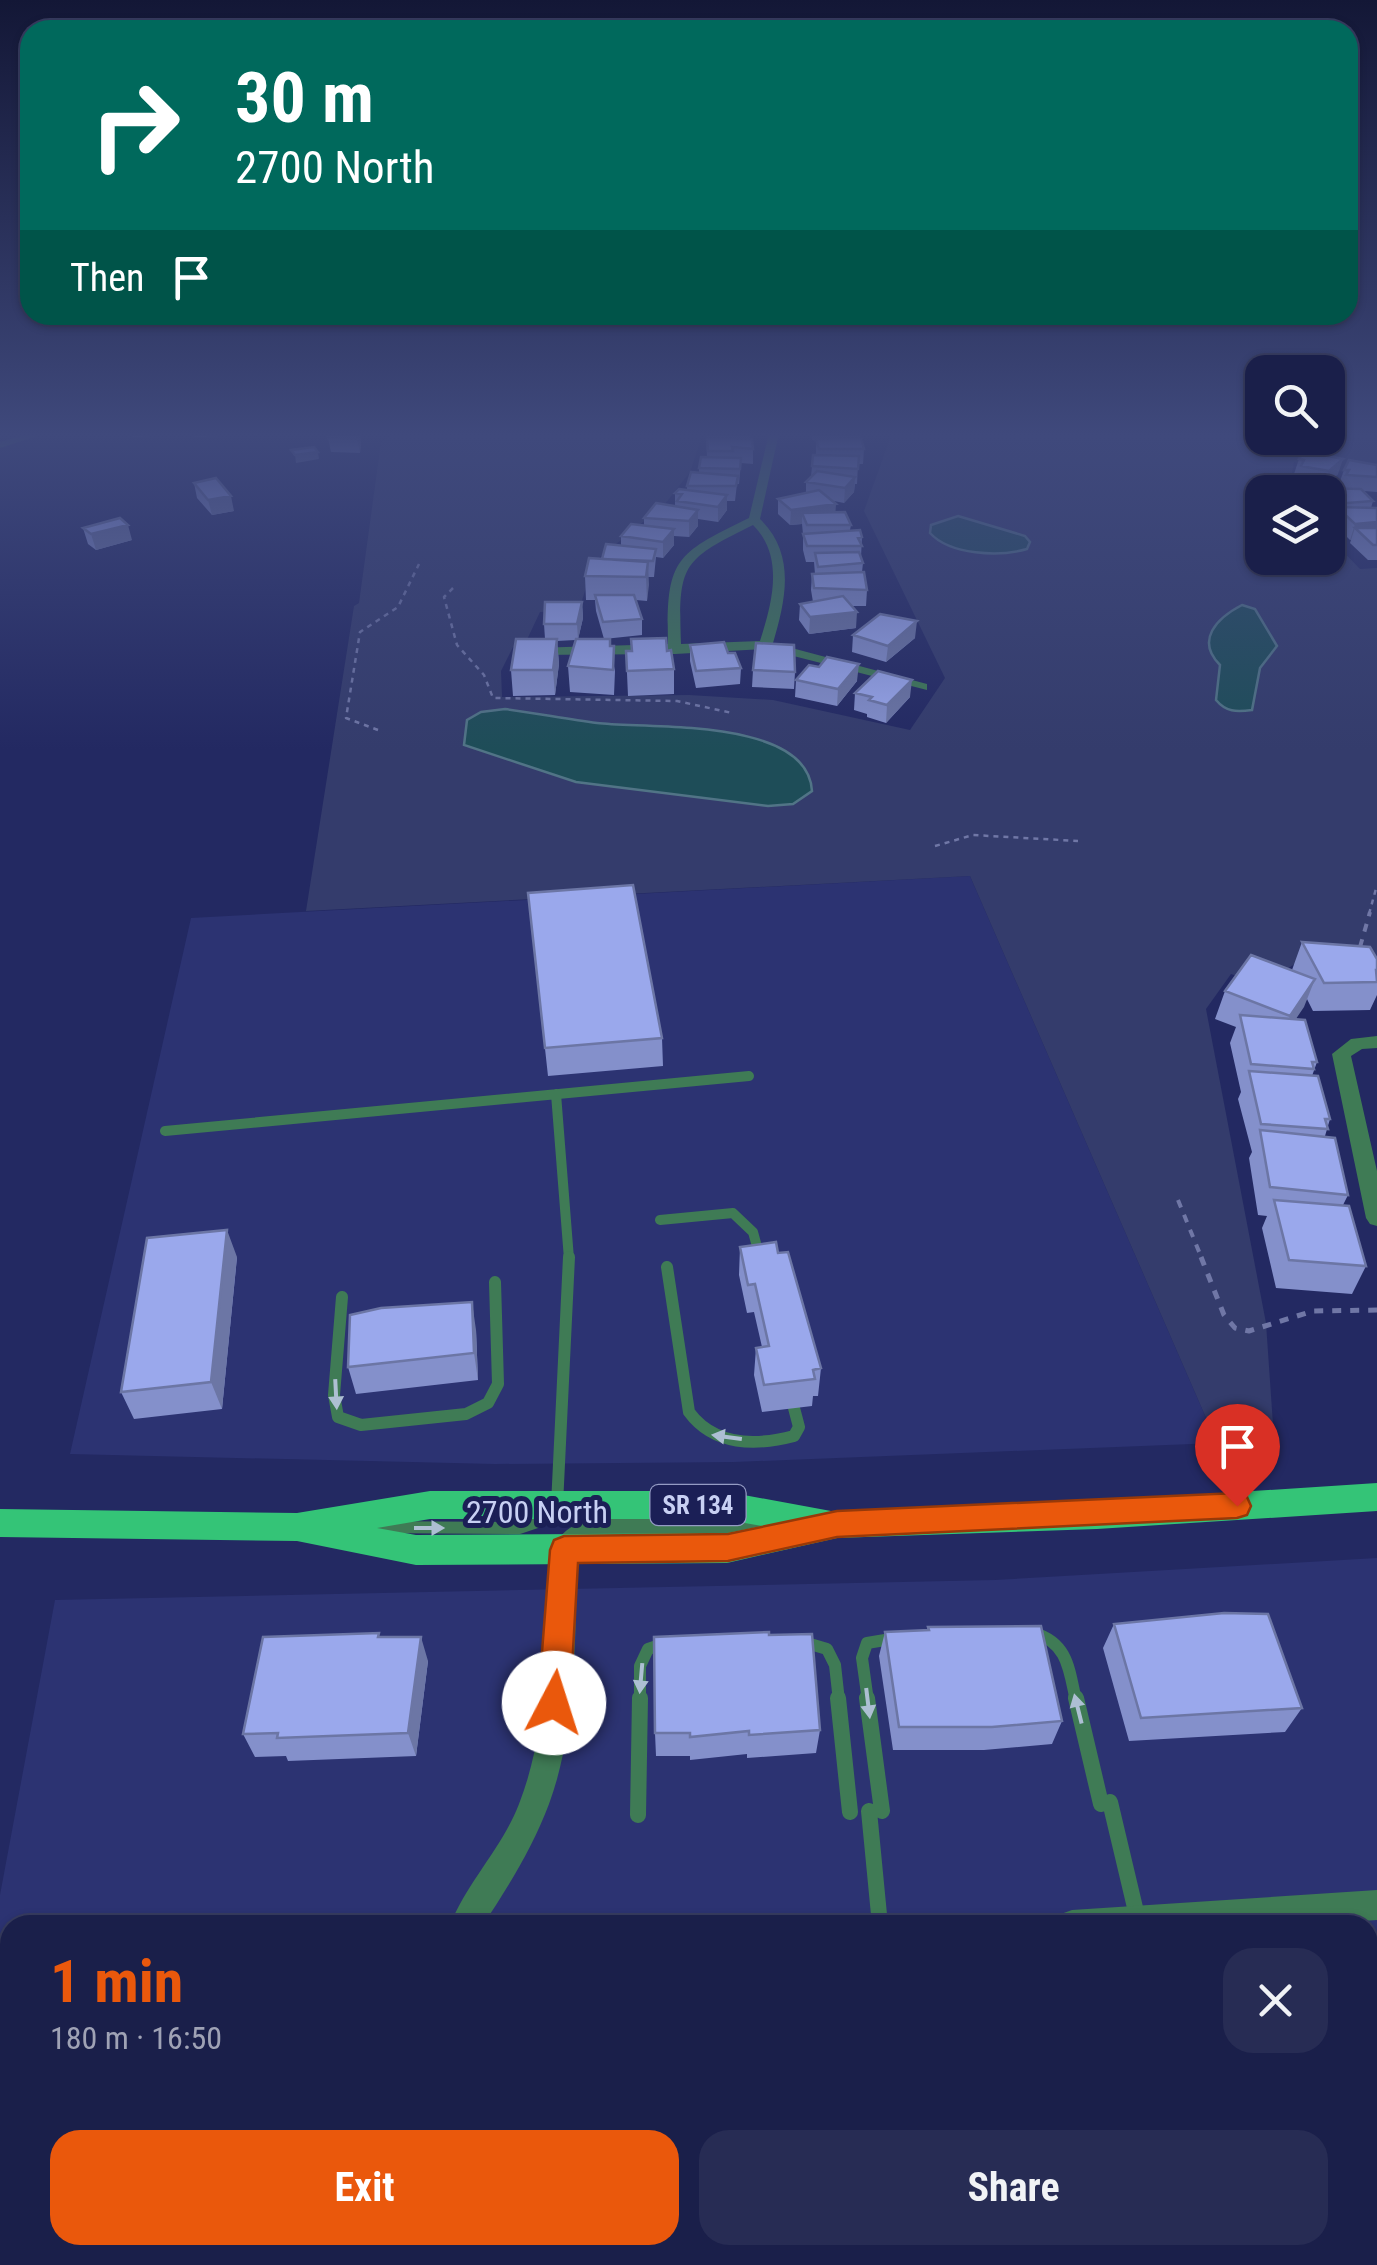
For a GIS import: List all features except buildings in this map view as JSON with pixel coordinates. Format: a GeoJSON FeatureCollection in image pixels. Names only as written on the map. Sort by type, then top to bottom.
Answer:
{"type":"FeatureCollection","features":[{"type":"Feature","properties":{"kind":"main road","name":"2700 North"},"geometry":{"type":"LineString","coordinates":[[297,1527],[416,1550],[728,1548],[837,1524],[1097,1515],[1377,1496]]}},
{"type":"Feature","properties":{"kind":"main road","name":"2700 North"},"geometry":{"type":"LineString","coordinates":[[0,1523],[297,1527],[430,1505],[722,1505],[837,1524]]}},
{"type":"Feature","properties":{"kind":"street"},"geometry":{"type":"LineString","coordinates":[[675,650],[672,592],[678,570],[691,552],[717,539]]}},
{"type":"Feature","properties":{"kind":"street"},"geometry":{"type":"LineString","coordinates":[[766,645],[783,586],[771,539]]}},
{"type":"Feature","properties":{"kind":"street"},"geometry":{"type":"LineString","coordinates":[[515,652],[766,645],[922,687]]}},
{"type":"Feature","properties":{"kind":"street"},"geometry":{"type":"LineString","coordinates":[[1377,1042],[1358,1043],[1340,1054],[1377,1218]]}},
{"type":"Feature","properties":{"kind":"street"},"geometry":{"type":"LineString","coordinates":[[472,1915],[504,1867],[535,1802],[551,1739],[564,1550]]}},
{"type":"Feature","properties":{"kind":"street"},"geometry":{"type":"LineString","coordinates":[[1236,1915],[1377,1905]]}},
{"type":"Feature","properties":{"kind":"lane"},"geometry":{"type":"LineString","coordinates":[[166,1131],[749,1076]]}},
{"type":"Feature","properties":{"kind":"lane"},"geometry":{"type":"LineString","coordinates":[[556,1094],[570,1275],[556,1505]]}},
{"type":"Feature","properties":{"kind":"lane"},"geometry":{"type":"LineString","coordinates":[[660,1220],[734,1213],[753,1232],[763,1271]]}},
{"type":"Feature","properties":{"kind":"lane"},"geometry":{"type":"LineString","coordinates":[[667,1267],[688,1412],[697,1428],[718,1439],[782,1440],[794,1436],[798,1427],[794,1408]]}},
{"type":"Feature","properties":{"kind":"lane"},"geometry":{"type":"LineString","coordinates":[[342,1297],[334,1396],[338,1417],[361,1425],[466,1414],[488,1403],[498,1384],[495,1282]]}},
{"type":"Feature","properties":{"kind":"lane"},"geometry":{"type":"LineString","coordinates":[[1019,1633],[1038,1632],[1054,1639],[1064,1654],[1136,1915]]}},
{"type":"Feature","properties":{"kind":"lane"},"geometry":{"type":"LineString","coordinates":[[880,1915],[876,1811],[862,1658],[867,1643],[922,1637]]}},
{"type":"Feature","properties":{"kind":"lane"},"geometry":{"type":"LineString","coordinates":[[790,1641],[807,1641],[827,1650],[835,1665],[850,1812]]}},
{"type":"Feature","properties":{"kind":"lane"},"geometry":{"type":"LineString","coordinates":[[638,1815],[640,1666],[648,1649],[684,1643]]}},
{"type":"Feature","properties":{"kind":"path"},"geometry":{"type":"LineString","coordinates":[[378,730],[346,718],[360,632],[398,607],[420,564]]}},
{"type":"Feature","properties":{"kind":"path"},"geometry":{"type":"LineString","coordinates":[[454,588],[444,598],[457,645],[476,662],[493,698],[677,700],[732,713]]}},
{"type":"Feature","properties":{"kind":"path"},"geometry":{"type":"LineString","coordinates":[[934,846],[973,835],[1078,841]]}},
{"type":"Feature","properties":{"kind":"path"},"geometry":{"type":"LineString","coordinates":[[1358,956],[1377,885]]}},
{"type":"Feature","properties":{"kind":"path"},"geometry":{"type":"LineString","coordinates":[[1178,1200],[1224,1315],[1236,1328],[1249,1331],[1312,1311],[1377,1310]]}},
{"type":"Feature","properties":{"kind":"shaded area"},"geometry":{"type":"Polygon","coordinates":[[[368,539],[623,539],[594,562],[579,610],[540,612],[524,646],[513,647],[501,671],[502,697],[689,695],[773,700],[910,730],[945,678],[877,539],[1245,539],[1245,575],[1345,575],[1345,554],[1360,569],[1377,568],[1377,959],[1306,957],[1287,969],[1301,999],[1231,974],[1206,1009],[1266,1323],[1274,1439],[1217,1443],[970,876],[306,911],[354,606],[359,603],[368,539]]]}},
{"type":"Feature","properties":{"kind":"shaded area"},"geometry":{"type":"Polygon","coordinates":[[[1027,539],[1030,542],[1027,549],[1016,552],[989,553],[962,550],[939,540],[1027,539]]]}},
{"type":"Feature","properties":{"kind":"shaded area"},"geometry":{"type":"Polygon","coordinates":[[[1242,605],[1255,609],[1277,646],[1260,668],[1252,710],[1236,711],[1216,700],[1220,665],[1209,647],[1209,638],[1224,616],[1242,605]]]}},
{"type":"Feature","properties":{"kind":"shaded area"},"geometry":{"type":"Polygon","coordinates":[[[505,709],[597,723],[722,732],[755,739],[784,750],[804,767],[812,791],[793,804],[768,806],[576,782],[464,745],[467,720],[481,712],[505,709]]]}},
{"type":"Feature","properties":{"kind":"shaded area"},"geometry":{"type":"Polygon","coordinates":[[[970,876],[1217,1443],[734,1462],[495,1464],[70,1454],[191,918],[970,876]]]}},
{"type":"Feature","properties":{"kind":"shaded area"},"geometry":{"type":"Polygon","coordinates":[[[1377,1558],[1377,1915],[0,1915],[0,1895],[55,1600],[995,1580],[1377,1558]]]}},
{"type":"Feature","properties":{"kind":"route"},"geometry":{"type":"LineString","coordinates":[[554,1703],[564,1550],[728,1548],[837,1524],[1237,1506]]}}]}
